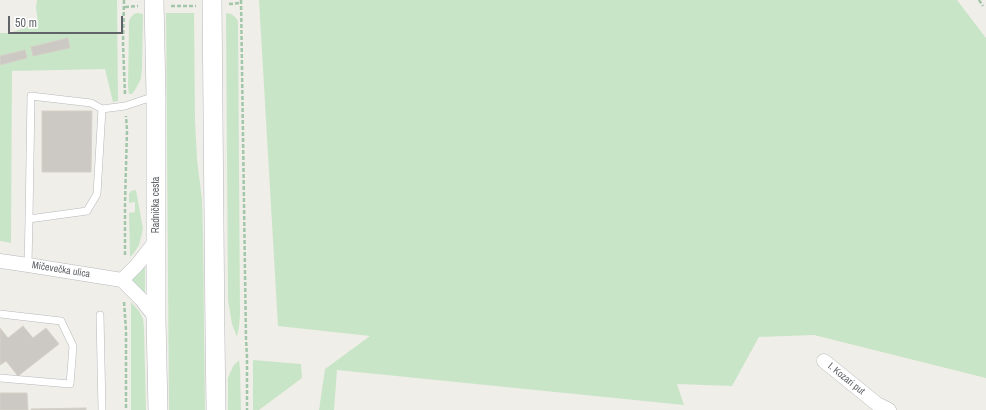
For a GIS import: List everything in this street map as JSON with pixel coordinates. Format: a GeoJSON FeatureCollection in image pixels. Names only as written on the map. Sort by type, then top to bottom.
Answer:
{"type":"FeatureCollection","features":[{"type":"Feature","properties":{"kind":"main road"},"geometry":{"type":"LineString","coordinates":[[216,410],[215,335],[218,2]]}},
{"type":"Feature","properties":{"kind":"main road","name":"Radnička cesta"},"geometry":{"type":"LineString","coordinates":[[155,4],[155,242],[158,410]]}},
{"type":"Feature","properties":{"kind":"street"},"geometry":{"type":"LineString","coordinates":[[155,242],[137,265],[122,280],[141,299],[156,318]]}},
{"type":"Feature","properties":{"kind":"street","name":"Mičevečka ulica"},"geometry":{"type":"LineString","coordinates":[[0,261],[122,280]]}},
{"type":"Feature","properties":{"kind":"street","name":"I. Kozari put"},"geometry":{"type":"LineString","coordinates":[[824,361],[877,404],[889,410]]}},
{"type":"Feature","properties":{"kind":"lane"},"geometry":{"type":"LineString","coordinates":[[28,265],[31,96],[91,102],[102,109],[125,106],[156,96]]}},
{"type":"Feature","properties":{"kind":"lane"},"geometry":{"type":"LineString","coordinates":[[29,219],[87,211],[97,194],[102,109]]}},
{"type":"Feature","properties":{"kind":"lane"},"geometry":{"type":"LineString","coordinates":[[0,314],[61,321],[73,346],[70,384],[0,378]]}},
{"type":"Feature","properties":{"kind":"lane"},"geometry":{"type":"LineString","coordinates":[[100,315],[102,410]]}},
{"type":"Feature","properties":{"kind":"path"},"geometry":{"type":"LineString","coordinates":[[124,0],[123,43],[125,98]]}},
{"type":"Feature","properties":{"kind":"path"},"geometry":{"type":"LineString","coordinates":[[979,0],[983,6]]}},
{"type":"Feature","properties":{"kind":"path"},"geometry":{"type":"LineString","coordinates":[[218,2],[241,2],[247,410]]}},
{"type":"Feature","properties":{"kind":"path"},"geometry":{"type":"LineString","coordinates":[[125,7],[155,4],[193,6]]}},
{"type":"Feature","properties":{"kind":"path"},"geometry":{"type":"LineString","coordinates":[[125,258],[126,113]]}},
{"type":"Feature","properties":{"kind":"path"},"geometry":{"type":"LineString","coordinates":[[123,296],[126,330],[126,410]]}},
{"type":"Feature","properties":{"kind":"green space"},"geometry":{"type":"Polygon","coordinates":[[[37,0],[117,0],[118,101],[113,102],[105,69],[12,71],[11,243],[0,241],[0,33],[10,33],[38,23],[36,7],[37,0]]]}},
{"type":"Feature","properties":{"kind":"green space"},"geometry":{"type":"Polygon","coordinates":[[[259,0],[957,0],[986,38],[986,378],[814,335],[759,337],[732,386],[677,384],[684,405],[337,370],[334,410],[319,410],[325,369],[370,336],[278,326],[259,0]]]}},
{"type":"Feature","properties":{"kind":"green space"},"geometry":{"type":"Polygon","coordinates":[[[166,13],[194,13],[195,120],[197,159],[202,200],[203,234],[205,410],[169,410],[166,13]]]}},
{"type":"Feature","properties":{"kind":"green space"},"geometry":{"type":"Polygon","coordinates":[[[226,13],[234,16],[238,22],[240,315],[237,337],[232,324],[228,300],[226,13]]]}},
{"type":"Feature","properties":{"kind":"green space"},"geometry":{"type":"Polygon","coordinates":[[[134,14],[143,14],[142,68],[139,83],[132,94],[129,94],[129,21],[134,14]]]}},
{"type":"Feature","properties":{"kind":"green space"},"geometry":{"type":"Polygon","coordinates":[[[136,190],[143,229],[139,245],[130,257],[129,213],[135,212],[135,202],[129,203],[129,194],[131,191],[136,190]]]}},
{"type":"Feature","properties":{"kind":"green space"},"geometry":{"type":"Polygon","coordinates":[[[145,266],[145,293],[130,283],[133,277],[145,266]]]}},
{"type":"Feature","properties":{"kind":"green space"},"geometry":{"type":"Polygon","coordinates":[[[131,302],[139,311],[143,319],[146,410],[131,410],[131,302]]]}},
{"type":"Feature","properties":{"kind":"green space"},"geometry":{"type":"Polygon","coordinates":[[[239,360],[241,410],[228,410],[228,378],[233,366],[239,360]]]}},
{"type":"Feature","properties":{"kind":"green space"},"geometry":{"type":"Polygon","coordinates":[[[253,360],[301,364],[302,378],[259,410],[253,410],[253,360]]]}},
{"type":"Feature","properties":{"kind":"building"},"geometry":{"type":"Polygon","coordinates":[[[68,38],[70,48],[33,56],[31,47],[68,38]]]}},
{"type":"Feature","properties":{"kind":"building"},"geometry":{"type":"Polygon","coordinates":[[[25,50],[27,58],[0,65],[0,56],[25,50]]]}},
{"type":"Feature","properties":{"kind":"building"},"geometry":{"type":"Polygon","coordinates":[[[42,111],[92,111],[91,172],[42,172],[42,111]]]}},
{"type":"Feature","properties":{"kind":"building"},"geometry":{"type":"Polygon","coordinates":[[[23,326],[33,338],[46,328],[59,344],[18,376],[6,361],[0,365],[0,328],[8,338],[23,326]]]}},
{"type":"Feature","properties":{"kind":"building"},"geometry":{"type":"Polygon","coordinates":[[[0,393],[27,393],[28,410],[0,410],[0,393]]]}},
{"type":"Feature","properties":{"kind":"building"},"geometry":{"type":"Polygon","coordinates":[[[86,408],[86,410],[31,410],[31,409],[86,408]]]}}]}
